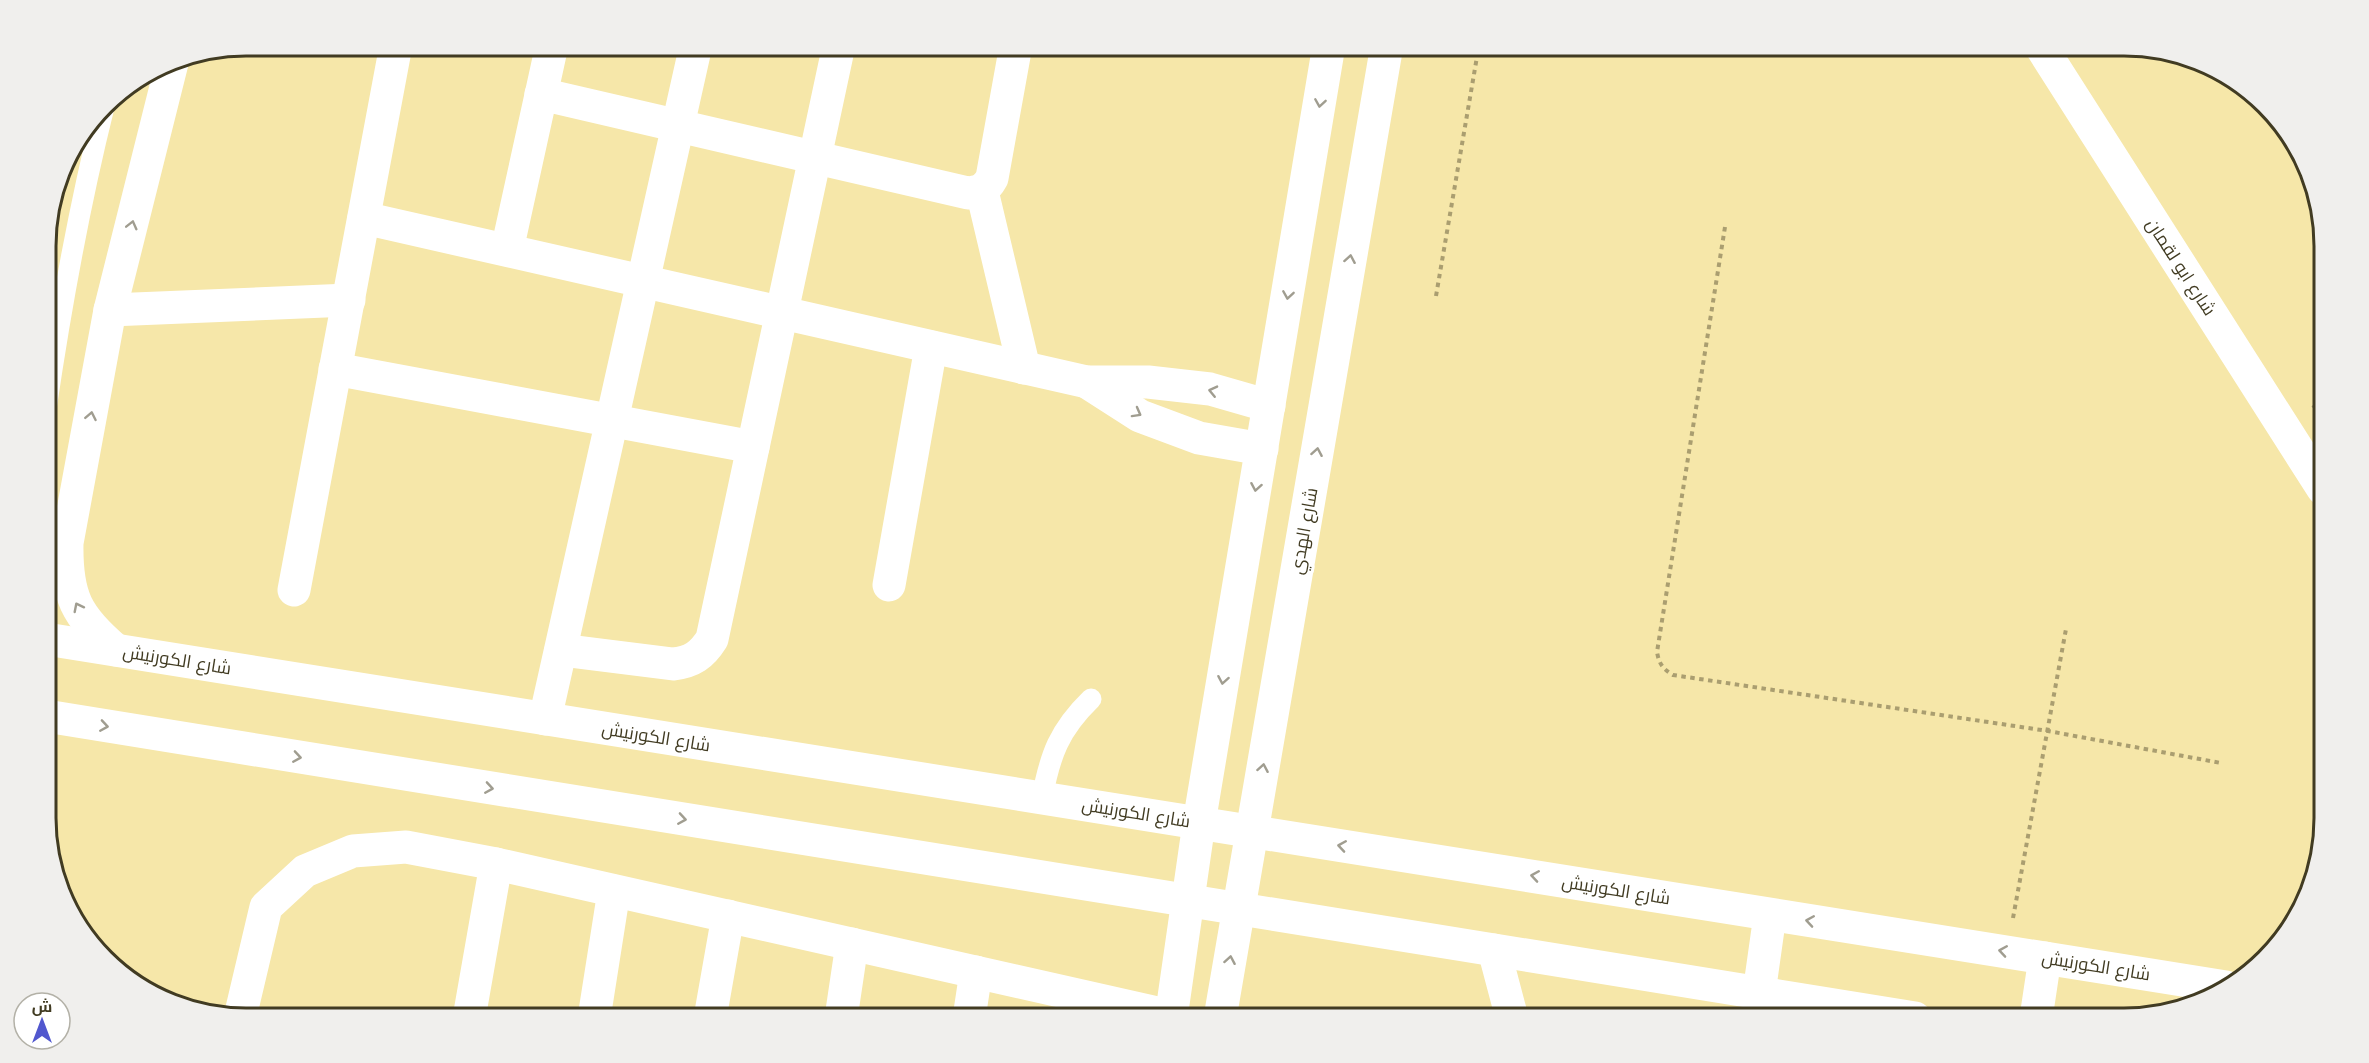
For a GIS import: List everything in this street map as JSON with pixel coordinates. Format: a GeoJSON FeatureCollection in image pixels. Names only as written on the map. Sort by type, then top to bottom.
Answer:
{"type":"FeatureCollection","features":[{"type":"Feature","properties":{"kind":"street"},"geometry":{"type":"LineString","coordinates":[[294,590],[394,56]]}},
{"type":"Feature","properties":{"kind":"street"},"geometry":{"type":"LineString","coordinates":[[507,250],[550,56]]}},
{"type":"Feature","properties":{"kind":"street"},"geometry":{"type":"LineString","coordinates":[[545,719],[694,56]]}},
{"type":"Feature","properties":{"kind":"street"},"geometry":{"type":"LineString","coordinates":[[561,650],[673,664],[685,663],[696,658],[706,650],[712,639],[837,56]]}},
{"type":"Feature","properties":{"kind":"street"},"geometry":{"type":"LineString","coordinates":[[541,94],[968,193],[982,191],[992,178],[1014,56]]}},
{"type":"Feature","properties":{"kind":"street"},"geometry":{"type":"LineString","coordinates":[[1172,1008],[1199,823],[1327,56]]}},
{"type":"Feature","properties":{"kind":"street","name":"شارع الهدي"},"geometry":{"type":"LineString","coordinates":[[1222,1007],[1385,56]]}},
{"type":"Feature","properties":{"kind":"street","name":"شارع ابو لقمان"},"geometry":{"type":"LineString","coordinates":[[2047,56],[2314,475]]}},
{"type":"Feature","properties":{"kind":"street"},"geometry":{"type":"LineString","coordinates":[[116,650],[92,630],[75,604],[67,574],[67,543],[110,310],[170,72]]}},
{"type":"Feature","properties":{"kind":"street"},"geometry":{"type":"LineString","coordinates":[[982,191],[1024,368]]}},
{"type":"Feature","properties":{"kind":"street"},"geometry":{"type":"LineString","coordinates":[[364,218],[1087,382],[1148,382],[1210,389],[1269,406]]}},
{"type":"Feature","properties":{"kind":"street"},"geometry":{"type":"LineString","coordinates":[[110,310],[349,300]]}},
{"type":"Feature","properties":{"kind":"street"},"geometry":{"type":"LineString","coordinates":[[889,585],[931,347]]}},
{"type":"Feature","properties":{"kind":"street"},"geometry":{"type":"LineString","coordinates":[[335,369],[753,447]]}},
{"type":"Feature","properties":{"kind":"street"},"geometry":{"type":"LineString","coordinates":[[1087,382],[1150,419],[1199,438],[1262,449]]}},
{"type":"Feature","properties":{"kind":"street","name":"شارع الكورنيش"},"geometry":{"type":"LineString","coordinates":[[56,641],[2212,985]]}},
{"type":"Feature","properties":{"kind":"street"},"geometry":{"type":"LineString","coordinates":[[56,718],[1847,1007]]}},
{"type":"Feature","properties":{"kind":"street"},"geometry":{"type":"LineString","coordinates":[[242,1008],[266,906],[305,872],[353,851],[406,847],[496,864],[1130,1008]]}},
{"type":"Feature","properties":{"kind":"street"},"geometry":{"type":"LineString","coordinates":[[471,1008],[496,864]]}},
{"type":"Feature","properties":{"kind":"street"},"geometry":{"type":"LineString","coordinates":[[596,1008],[614,891]]}},
{"type":"Feature","properties":{"kind":"street"},"geometry":{"type":"LineString","coordinates":[[1759,993],[1770,915]]}},
{"type":"Feature","properties":{"kind":"street"},"geometry":{"type":"LineString","coordinates":[[712,1008],[728,916]]}},
{"type":"Feature","properties":{"kind":"street"},"geometry":{"type":"LineString","coordinates":[[843,1008],[852,944]]}},
{"type":"Feature","properties":{"kind":"street"},"geometry":{"type":"LineString","coordinates":[[1494,950],[1509,1007]]}},
{"type":"Feature","properties":{"kind":"street"},"geometry":{"type":"LineString","coordinates":[[2038,1007],[2045,958]]}},
{"type":"Feature","properties":{"kind":"street"},"geometry":{"type":"LineString","coordinates":[[971,1008],[976,972]]}},
{"type":"Feature","properties":{"kind":"lane"},"geometry":{"type":"LineString","coordinates":[[56,337],[82,194],[100,125]]}},
{"type":"Feature","properties":{"kind":"lane"},"geometry":{"type":"LineString","coordinates":[[1042,798],[1049,763],[1056,745],[1071,720],[1091,699]]}},
{"type":"Feature","properties":{"kind":"path"},"geometry":{"type":"LineString","coordinates":[[1436,296],[1477,56]]}},
{"type":"Feature","properties":{"kind":"path"},"geometry":{"type":"LineString","coordinates":[[1725,228],[1657,651],[1658,662],[1664,669],[1673,675],[2048,731],[2221,763]]}},
{"type":"Feature","properties":{"kind":"path"},"geometry":{"type":"LineString","coordinates":[[2007,951],[2066,629]]}}]}
